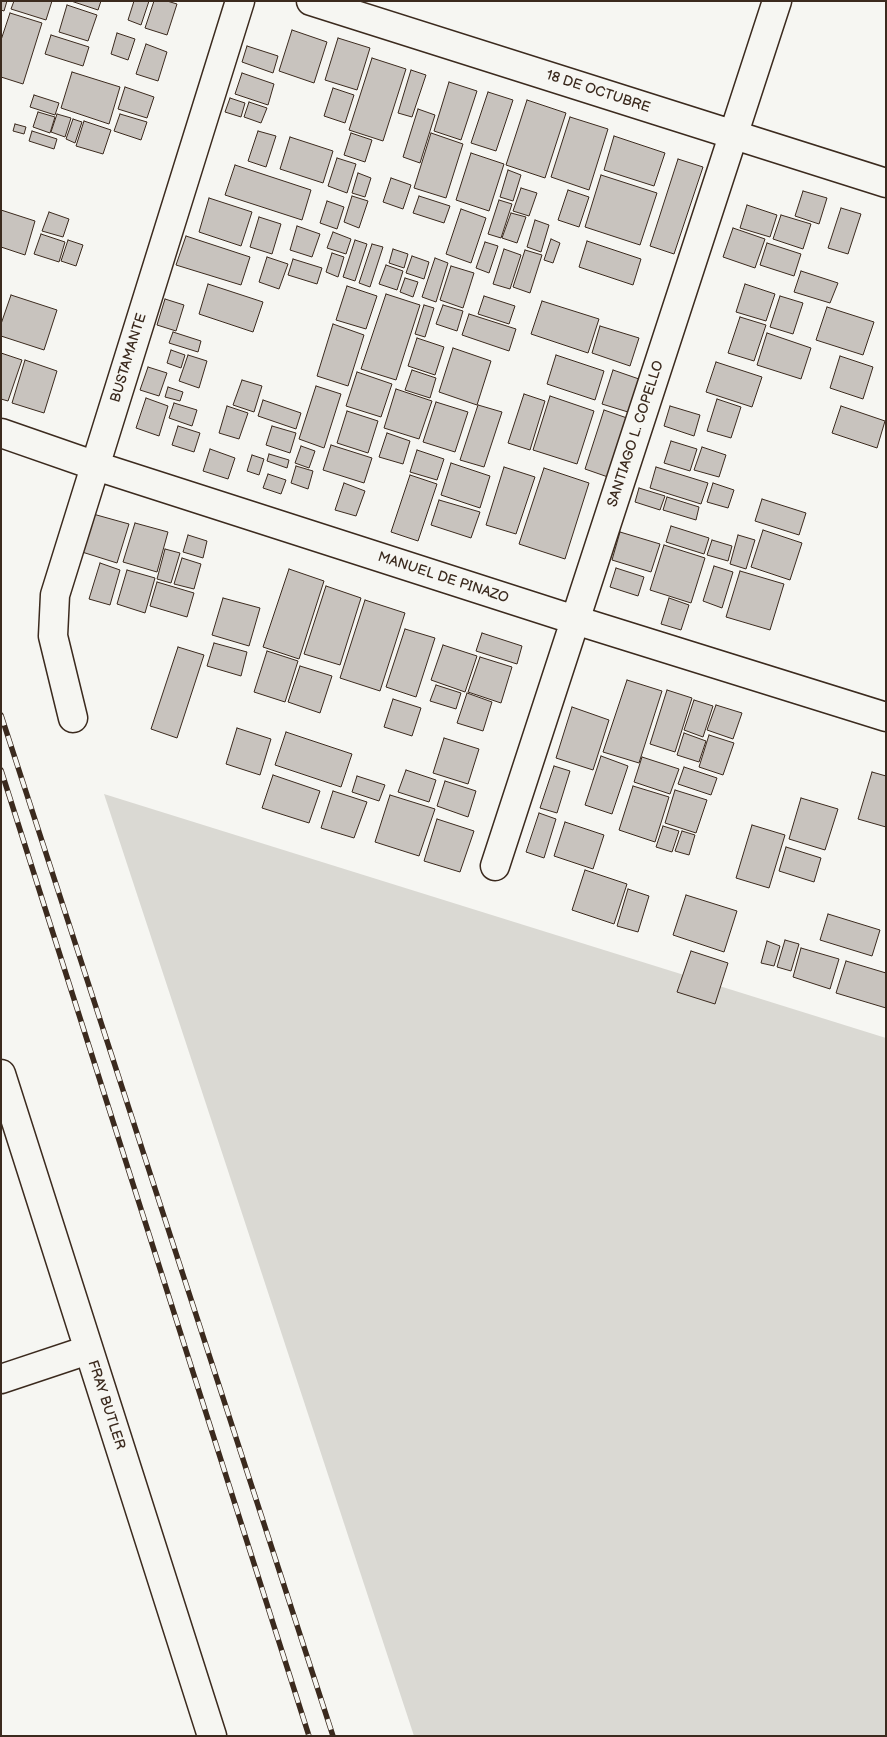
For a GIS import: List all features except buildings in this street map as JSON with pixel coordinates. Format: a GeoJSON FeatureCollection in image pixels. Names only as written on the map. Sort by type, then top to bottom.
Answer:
{"type":"FeatureCollection","features":[{"type":"Feature","properties":{"kind":"street","name":"BUSTAMANTE"},"geometry":{"type":"LineString","coordinates":[[73,718],[53,636],[55,595],[240,1]]}},
{"type":"Feature","properties":{"kind":"street","name":"18 DE OCTUBRE"},"geometry":{"type":"LineString","coordinates":[[311,1],[886,183]]}},
{"type":"Feature","properties":{"kind":"street","name":"SANTIAGO L. COPELLO"},"geometry":{"type":"LineString","coordinates":[[494,866],[777,1]]}},
{"type":"Feature","properties":{"kind":"street","name":"MANUEL DE PINAZO"},"geometry":{"type":"LineString","coordinates":[[1,433],[96,466],[575,620],[886,717]]}},
{"type":"Feature","properties":{"kind":"street","name":"FRAY BUTLER"},"geometry":{"type":"LineString","coordinates":[[1,1074],[212,1736]]}},
{"type":"Feature","properties":{"kind":"street"},"geometry":{"type":"LineString","coordinates":[[1,1379],[88,1350]]}},
{"type":"Feature","properties":{"kind":"shaded area"},"geometry":{"type":"Polygon","coordinates":[[[104,794],[886,1038],[886,1736],[414,1736],[104,794]]]}},
{"type":"Feature","properties":{"kind":"railway"},"geometry":{"type":"LineString","coordinates":[[1,715],[333,1736]]}},
{"type":"Feature","properties":{"kind":"railway"},"geometry":{"type":"LineString","coordinates":[[1,770],[309,1736]]}}]}
